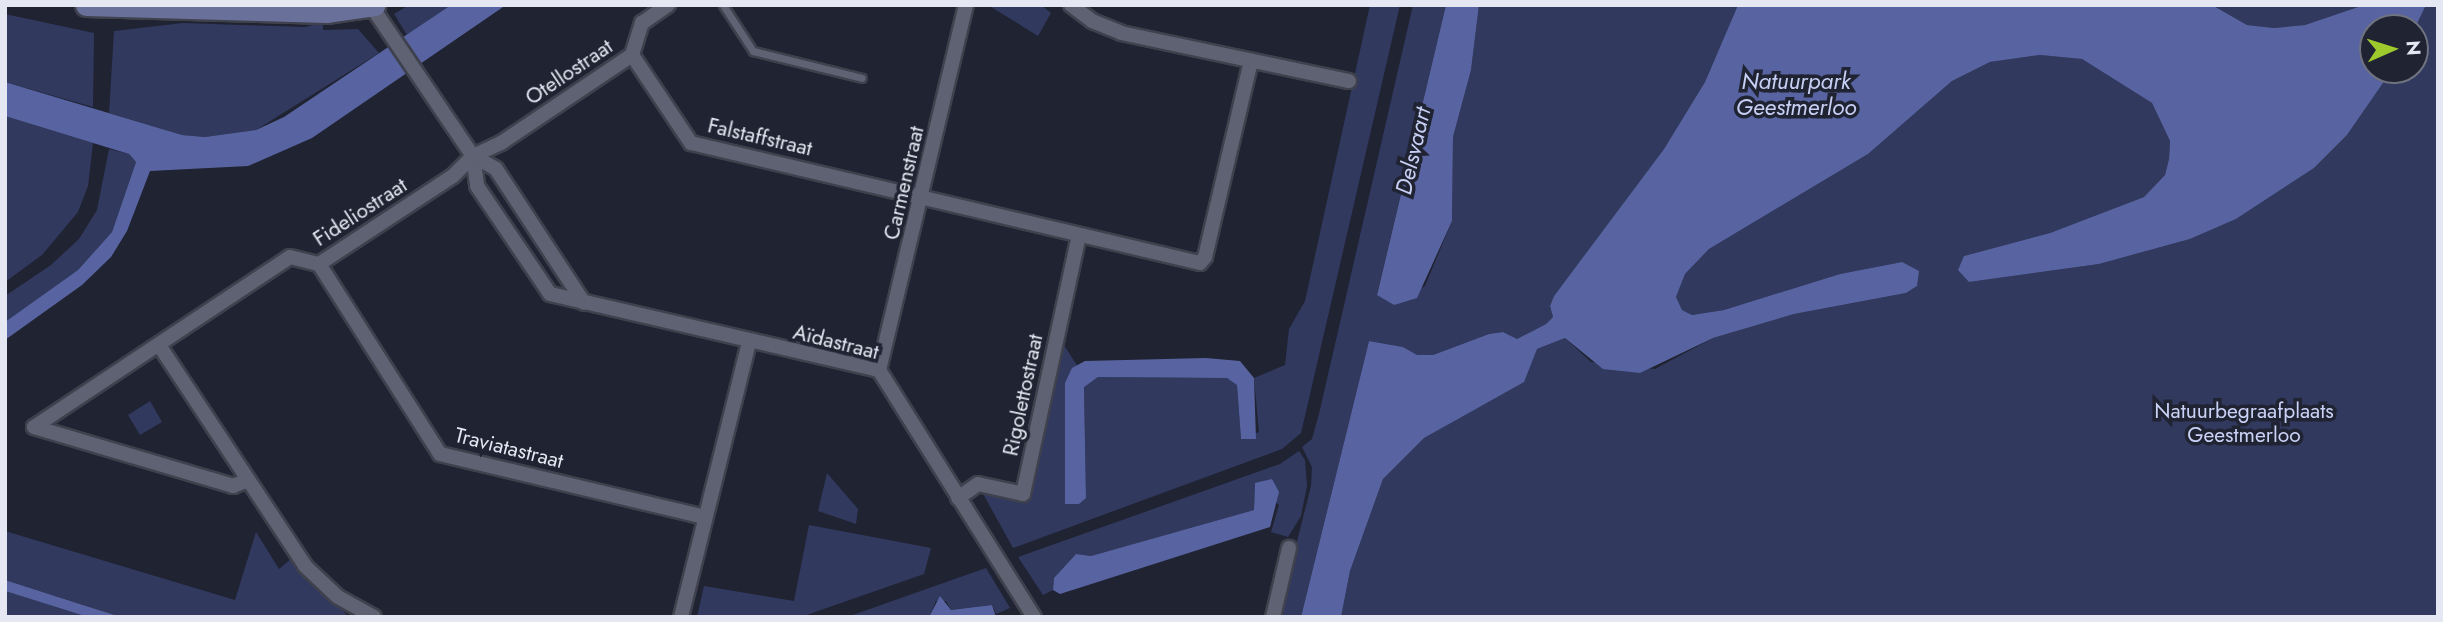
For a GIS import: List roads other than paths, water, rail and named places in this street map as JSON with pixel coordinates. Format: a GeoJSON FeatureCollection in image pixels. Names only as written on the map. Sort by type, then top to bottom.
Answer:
{"type":"FeatureCollection","features":[{"type":"Feature","properties":{"kind":"street"},"geometry":{"type":"LineString","coordinates":[[86,5],[326,12],[373,6]]}},
{"type":"Feature","properties":{"kind":"street","name":"Otellostraat"},"geometry":{"type":"LineString","coordinates":[[472,156],[501,143],[632,55],[642,23],[668,5]]}},
{"type":"Feature","properties":{"kind":"street","name":"Carmenstraat"},"geometry":{"type":"LineString","coordinates":[[879,370],[923,196],[965,5]]}},
{"type":"Feature","properties":{"kind":"street"},"geometry":{"type":"LineString","coordinates":[[1071,5],[1091,21],[1121,33],[1349,81]]}},
{"type":"Feature","properties":{"kind":"street","name":"Aïdastraat"},"geometry":{"type":"LineString","coordinates":[[373,6],[472,156],[477,186],[550,294],[749,343],[879,370],[1034,617]]}},
{"type":"Feature","properties":{"kind":"street","name":"Falstaffstraat"},"geometry":{"type":"LineString","coordinates":[[632,55],[691,143],[923,196]]}},
{"type":"Feature","properties":{"kind":"street"},"geometry":{"type":"LineString","coordinates":[[923,196],[1200,263],[1205,257],[1251,61]]}},
{"type":"Feature","properties":{"kind":"street","name":"Aïdastraat"},"geometry":{"type":"LineString","coordinates":[[472,156],[496,169],[584,303]]}},
{"type":"Feature","properties":{"kind":"street","name":"Fideliostraat"},"geometry":{"type":"LineString","coordinates":[[248,480],[233,486],[34,428],[290,257],[319,264],[453,176],[472,156]]}},
{"type":"Feature","properties":{"kind":"street","name":"Rigolettostraat"},"geometry":{"type":"LineString","coordinates":[[958,498],[978,484],[1023,494],[1079,235]]}},
{"type":"Feature","properties":{"kind":"street","name":"Traviatastraat"},"geometry":{"type":"LineString","coordinates":[[319,264],[440,454],[704,517]]}},
{"type":"Feature","properties":{"kind":"street"},"geometry":{"type":"LineString","coordinates":[[681,617],[749,343]]}},
{"type":"Feature","properties":{"kind":"street"},"geometry":{"type":"LineString","coordinates":[[159,345],[315,578],[374,617]]}},
{"type":"Feature","properties":{"kind":"street"},"geometry":{"type":"LineString","coordinates":[[1273,617],[1289,548]]}},
{"type":"Feature","properties":{"kind":"lane"},"geometry":{"type":"LineString","coordinates":[[723,5],[753,51],[863,78]]}},
{"type":"Feature","properties":{"kind":"water"},"geometry":{"type":"Polygon","coordinates":[[[451,5],[506,5],[312,138],[248,166],[150,171],[127,231],[111,257],[82,285],[5,340],[5,322],[78,270],[112,232],[136,162],[129,154],[5,116],[5,82],[182,135],[205,137],[256,130],[284,117],[451,5]]]}},
{"type":"Feature","properties":{"kind":"water","name":"Delsvaart"},"geometry":{"type":"Polygon","coordinates":[[[1446,5],[1479,5],[1471,70],[1453,137],[1452,221],[1417,298],[1394,305],[1377,295],[1446,5]]]}},
{"type":"Feature","properties":{"kind":"water","name":"Natuurpark Geestmerloo"},"geometry":{"type":"Polygon","coordinates":[[[1738,5],[2212,5],[2247,25],[2274,28],[2305,25],[2364,5],[2426,5],[2422,14],[2359,14],[2359,84],[2382,84],[2347,135],[2314,168],[2236,219],[2190,239],[2099,264],[1969,282],[1958,270],[1964,256],[2050,233],[2144,197],[2165,175],[2169,159],[2170,141],[2152,103],[2082,59],[2040,55],[1990,62],[1952,81],[1868,154],[1709,249],[1685,274],[1676,297],[1682,310],[1692,315],[1724,310],[1840,274],[1902,262],[1919,271],[1917,286],[1906,293],[1794,314],[1713,338],[1640,373],[1603,369],[1565,338],[1537,349],[1524,382],[1424,438],[1383,479],[1350,571],[1341,617],[1301,617],[1369,341],[1403,347],[1417,355],[1433,355],[1489,334],[1503,332],[1517,339],[1546,324],[1553,317],[1550,306],[1554,296],[1664,149],[1705,82],[1738,5]]]}},
{"type":"Feature","properties":{"kind":"water"},"geometry":{"type":"Polygon","coordinates":[[[1206,358],[1240,361],[1254,378],[1256,439],[1241,439],[1237,385],[1227,378],[1098,377],[1084,387],[1086,498],[1079,504],[1065,504],[1065,383],[1072,368],[1085,361],[1206,358]]]}},
{"type":"Feature","properties":{"kind":"water"},"geometry":{"type":"Polygon","coordinates":[[[1272,479],[1279,492],[1270,527],[1060,594],[1053,590],[1054,578],[1076,554],[1091,556],[1254,510],[1255,483],[1272,479]]]}},
{"type":"Feature","properties":{"kind":"water"},"geometry":{"type":"Polygon","coordinates":[[[5,580],[121,617],[88,617],[5,591],[5,580]]]}},
{"type":"Feature","properties":{"kind":"water"},"geometry":{"type":"Polygon","coordinates":[[[940,596],[951,610],[992,605],[996,617],[929,617],[940,596]]]}},
{"type":"Feature","properties":{"kind":"park label","name":"Natuurbegraafplaats Geestmerloo"},"geometry":{"type":"Point","coordinates":[2244,423]}}]}
